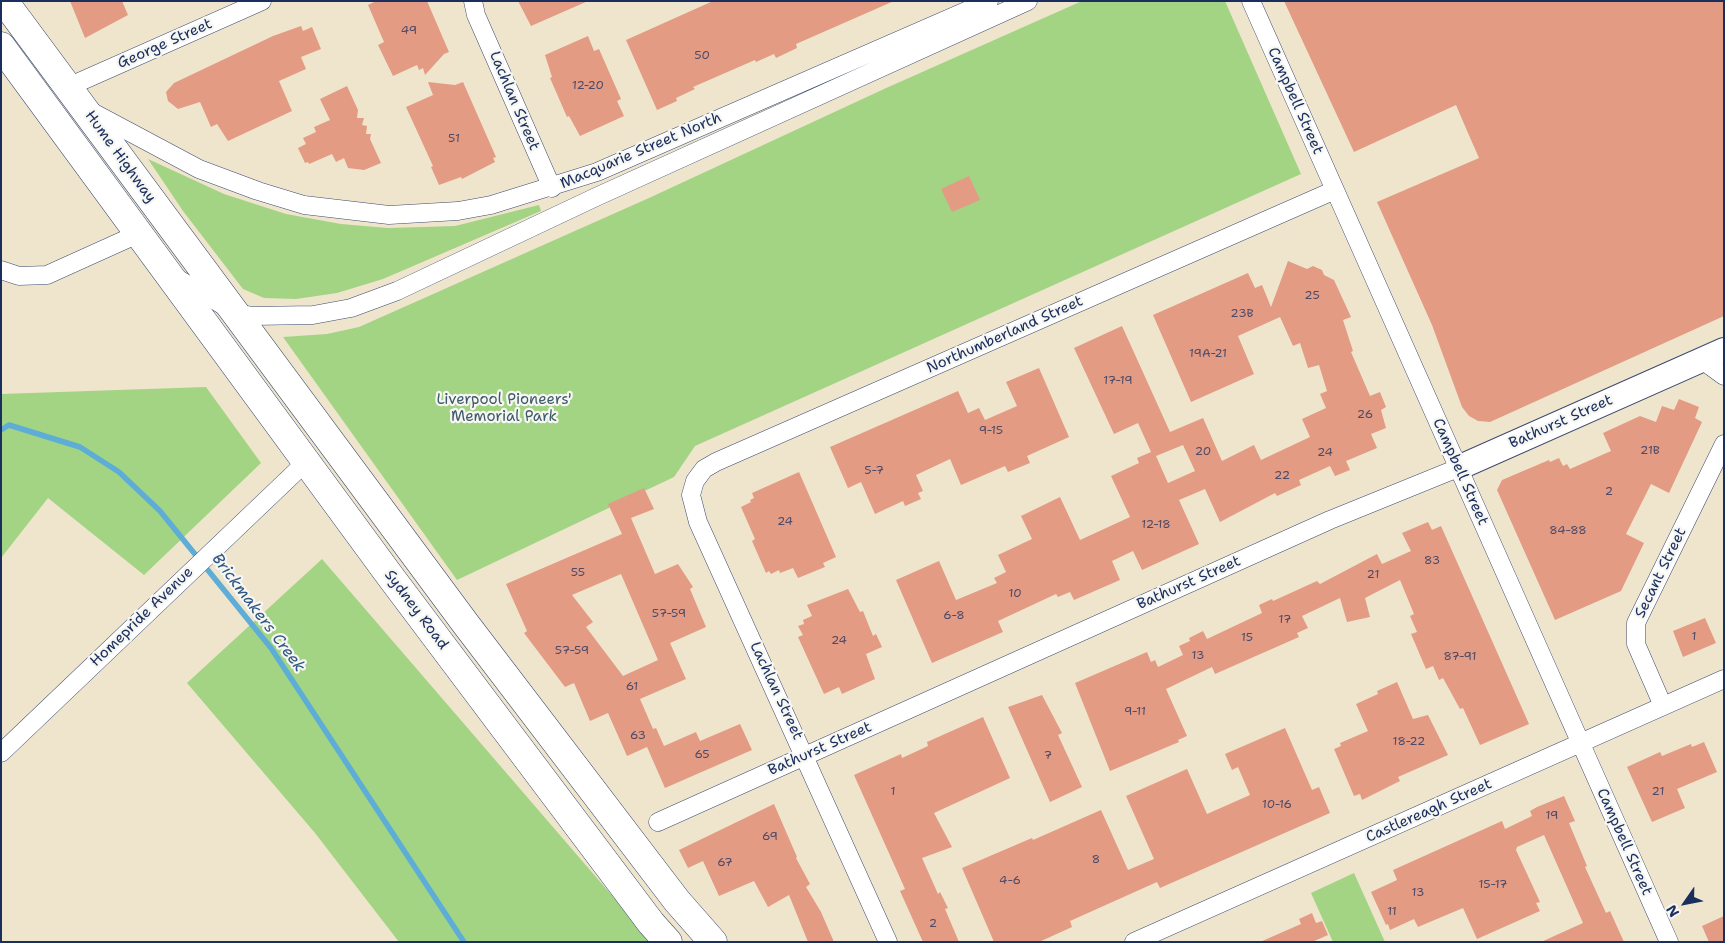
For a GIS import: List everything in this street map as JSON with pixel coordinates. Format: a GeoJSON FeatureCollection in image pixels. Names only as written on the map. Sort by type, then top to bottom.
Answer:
{"type":"FeatureCollection","features":[{"type":"Feature","properties":{"kind":"highway","name":"Hume Highway"},"geometry":{"type":"LineString","coordinates":[[4,1],[236,313]]}},
{"type":"Feature","properties":{"kind":"highway","name":"Hume Highway"},"geometry":{"type":"LineString","coordinates":[[1,46],[170,275]]}},
{"type":"Feature","properties":{"kind":"highway","name":"Sydney Road"},"geometry":{"type":"LineString","coordinates":[[170,275],[390,576],[645,915],[668,942]]}},
{"type":"Feature","properties":{"kind":"highway","name":"Sydney Road"},"geometry":{"type":"LineString","coordinates":[[236,313],[465,623],[671,893],[713,942]]}},
{"type":"Feature","properties":{"kind":"highway"},"geometry":{"type":"LineString","coordinates":[[307,462],[330,442]]}},
{"type":"Feature","properties":{"kind":"street","name":"George Street"},"geometry":{"type":"LineString","coordinates":[[68,87],[262,1]]}},
{"type":"Feature","properties":{"kind":"street","name":"Macquarie Street North"},"geometry":{"type":"LineString","coordinates":[[84,108],[199,168],[258,191],[304,205],[389,215],[429,214],[491,205],[552,188],[597,172],[990,1]]}},
{"type":"Feature","properties":{"kind":"street","name":"Macquarie Street North"},"geometry":{"type":"LineString","coordinates":[[170,275],[236,313],[271,317],[313,315],[350,308],[397,291],[596,196],[1028,1]]}},
{"type":"Feature","properties":{"kind":"street","name":"Campbell Street"},"geometry":{"type":"LineString","coordinates":[[1251,1],[1669,942]]}},
{"type":"Feature","properties":{"kind":"street","name":"Lachlan Street"},"geometry":{"type":"LineString","coordinates":[[472,6],[552,188]]}},
{"type":"Feature","properties":{"kind":"street","name":"Northumberland Street"},"geometry":{"type":"LineString","coordinates":[[691,495],[700,475],[716,462],[1335,190]]}},
{"type":"Feature","properties":{"kind":"street"},"geometry":{"type":"LineString","coordinates":[[1,270],[19,276],[47,275],[140,233]]}},
{"type":"Feature","properties":{"kind":"street","name":"Bathurst Street"},"geometry":{"type":"LineString","coordinates":[[658,822],[1330,520],[1458,468],[1724,350]]}},
{"type":"Feature","properties":{"kind":"street"},"geometry":{"type":"LineString","coordinates":[[1702,360],[1724,376]]}},
{"type":"Feature","properties":{"kind":"street","name":"Secant Street"},"geometry":{"type":"LineString","coordinates":[[1663,706],[1636,644],[1636,622],[1724,444]]}},
{"type":"Feature","properties":{"kind":"street","name":"Homepride Avenue"},"geometry":{"type":"LineString","coordinates":[[1,753],[192,569],[307,462]]}},
{"type":"Feature","properties":{"kind":"street","name":"Lachlan Street"},"geometry":{"type":"LineString","coordinates":[[691,495],[698,522],[888,942]]}},
{"type":"Feature","properties":{"kind":"street","name":"Castlereagh Street"},"geometry":{"type":"LineString","coordinates":[[1134,942],[1724,679]]}},
{"type":"Feature","properties":{"kind":"green space","name":"Liverpool Pioneers' Memorial Park"},"geometry":{"type":"Polygon","coordinates":[[[1082,1],[1225,1],[1301,174],[695,446],[674,477],[457,580],[283,337],[327,334],[359,327],[649,198],[884,89],[1082,1]]]}},
{"type":"Feature","properties":{"kind":"green space"},"geometry":{"type":"Polygon","coordinates":[[[148,159],[224,194],[286,214],[341,224],[388,228],[455,226],[539,205],[541,211],[383,279],[337,293],[296,299],[264,298],[243,289],[183,211],[148,159]]]}},
{"type":"Feature","properties":{"kind":"green space"},"geometry":{"type":"Polygon","coordinates":[[[206,387],[261,463],[144,575],[48,498],[1,558],[1,394],[206,387]]]}},
{"type":"Feature","properties":{"kind":"green space"},"geometry":{"type":"Polygon","coordinates":[[[322,559],[652,942],[399,942],[315,833],[187,683],[322,559]]]}},
{"type":"Feature","properties":{"kind":"green space"},"geometry":{"type":"Polygon","coordinates":[[[1354,873],[1385,942],[1333,942],[1311,893],[1354,873]]]}},
{"type":"Feature","properties":{"kind":"building"},"geometry":{"type":"Polygon","coordinates":[[[70,1],[122,1],[128,15],[85,38],[70,1]]]}},
{"type":"Feature","properties":{"kind":"building"},"geometry":{"type":"Polygon","coordinates":[[[376,1],[427,1],[449,52],[444,54],[425,75],[423,68],[419,70],[417,65],[393,76],[378,45],[384,42],[368,5],[376,1]]]}},
{"type":"Feature","properties":{"kind":"building"},"geometry":{"type":"Polygon","coordinates":[[[518,1],[588,1],[531,26],[518,1]]]}},
{"type":"Feature","properties":{"kind":"building"},"geometry":{"type":"Polygon","coordinates":[[[713,1],[894,1],[796,44],[797,48],[776,58],[774,54],[756,62],[755,60],[693,87],[695,89],[676,98],[677,101],[657,110],[626,40],[713,1]]]}},
{"type":"Feature","properties":{"kind":"building"},"geometry":{"type":"Polygon","coordinates":[[[1284,1],[1724,1],[1724,316],[1490,422],[1478,421],[1469,416],[1462,407],[1432,325],[1377,202],[1479,158],[1456,105],[1354,152],[1284,1]]]}},
{"type":"Feature","properties":{"kind":"building"},"geometry":{"type":"Polygon","coordinates":[[[301,26],[303,31],[312,27],[321,49],[301,57],[306,69],[279,81],[292,111],[228,141],[217,124],[211,127],[200,102],[178,109],[168,101],[166,92],[174,83],[273,36],[301,26]]]}},
{"type":"Feature","properties":{"kind":"building"},"geometry":{"type":"Polygon","coordinates":[[[588,36],[594,51],[599,49],[621,99],[617,101],[624,116],[580,136],[569,116],[567,117],[550,78],[552,77],[545,55],[588,36]]]}},
{"type":"Feature","properties":{"kind":"building"},"geometry":{"type":"Polygon","coordinates":[[[428,82],[455,85],[463,82],[496,157],[493,158],[495,162],[462,179],[461,177],[439,185],[431,167],[433,166],[406,107],[433,95],[428,82]]]}},
{"type":"Feature","properties":{"kind":"building"},"geometry":{"type":"Polygon","coordinates":[[[347,86],[358,110],[357,118],[364,118],[362,125],[367,126],[366,134],[371,134],[370,139],[381,163],[364,170],[348,168],[344,158],[336,162],[332,154],[309,164],[308,162],[305,163],[298,148],[306,144],[303,138],[316,132],[314,127],[330,120],[320,99],[347,86]]]}},
{"type":"Feature","properties":{"kind":"building"},"geometry":{"type":"Polygon","coordinates":[[[969,176],[980,200],[952,212],[941,189],[969,176]]]}},
{"type":"Feature","properties":{"kind":"building"},"geometry":{"type":"Polygon","coordinates":[[[1288,261],[1307,269],[1313,266],[1322,270],[1324,275],[1334,280],[1351,317],[1343,320],[1353,351],[1351,352],[1370,396],[1380,392],[1386,407],[1381,410],[1386,428],[1371,434],[1377,448],[1346,461],[1350,470],[1335,476],[1330,466],[1299,480],[1301,485],[1277,496],[1275,493],[1220,522],[1205,489],[1179,500],[1199,544],[1142,570],[1133,551],[1112,561],[1120,580],[1074,600],[1070,592],[1058,597],[1056,594],[998,621],[1003,632],[932,663],[896,580],[939,561],[956,600],[997,583],[994,578],[1006,572],[998,555],[1032,539],[1021,516],[1060,497],[1080,540],[1130,517],[1111,476],[1139,463],[1137,458],[1151,452],[1138,423],[1114,434],[1074,348],[1122,326],[1170,432],[1203,418],[1222,461],[1254,445],[1261,460],[1310,437],[1302,419],[1326,408],[1320,394],[1327,391],[1319,365],[1308,368],[1300,343],[1293,346],[1280,317],[1238,336],[1254,374],[1191,402],[1153,315],[1248,273],[1255,288],[1262,285],[1271,307],[1288,261]],[[1183,445],[1156,456],[1168,483],[1195,471],[1183,445]]]}},
{"type":"Feature","properties":{"kind":"building"},"geometry":{"type":"Polygon","coordinates":[[[1039,368],[1069,437],[1027,456],[1030,463],[1008,472],[1005,466],[961,485],[950,459],[916,475],[923,491],[918,493],[921,499],[905,506],[903,501],[875,514],[861,482],[848,488],[830,447],[958,391],[968,413],[979,408],[985,420],[1017,406],[1006,382],[1039,368]]]}},
{"type":"Feature","properties":{"kind":"building"},"geometry":{"type":"Polygon","coordinates":[[[1679,399],[1699,407],[1695,418],[1702,422],[1669,493],[1651,484],[1626,534],[1644,543],[1621,591],[1555,620],[1497,490],[1502,480],[1549,460],[1550,462],[1559,458],[1563,466],[1567,464],[1570,469],[1611,451],[1603,433],[1640,416],[1656,422],[1662,406],[1674,410],[1679,399]]]}},
{"type":"Feature","properties":{"kind":"building"},"geometry":{"type":"Polygon","coordinates":[[[799,472],[836,557],[823,563],[825,567],[798,578],[793,568],[780,573],[779,570],[771,574],[769,571],[766,573],[752,541],[755,539],[741,507],[751,502],[750,500],[754,498],[752,493],[799,472]]]}},
{"type":"Feature","properties":{"kind":"building"},"geometry":{"type":"Polygon","coordinates":[[[644,488],[654,509],[631,518],[655,574],[678,564],[693,587],[690,589],[706,627],[670,643],[686,679],[640,699],[653,729],[656,728],[664,746],[696,732],[700,741],[740,724],[752,750],[665,788],[647,747],[627,756],[608,713],[590,721],[574,683],[565,687],[524,633],[527,631],[506,584],[622,534],[608,504],[644,488]],[[621,574],[572,595],[593,622],[586,627],[623,676],[658,660],[621,574]]]}},
{"type":"Feature","properties":{"kind":"building"},"geometry":{"type":"Polygon","coordinates":[[[1428,522],[1432,530],[1441,526],[1529,724],[1480,745],[1463,708],[1460,709],[1443,678],[1439,680],[1433,666],[1426,669],[1411,634],[1417,632],[1410,616],[1414,614],[1400,580],[1365,598],[1370,617],[1347,622],[1340,598],[1302,616],[1308,628],[1297,633],[1299,637],[1215,674],[1212,667],[1166,689],[1187,736],[1178,740],[1179,742],[1110,771],[1075,683],[1147,652],[1151,662],[1155,660],[1158,667],[1183,655],[1179,646],[1190,641],[1189,638],[1203,631],[1207,639],[1262,613],[1259,605],[1272,599],[1273,601],[1317,581],[1320,584],[1377,554],[1382,564],[1411,551],[1402,533],[1428,522]]]}},
{"type":"Feature","properties":{"kind":"building"},"geometry":{"type":"Polygon","coordinates":[[[848,589],[860,612],[863,611],[873,636],[876,634],[882,647],[866,654],[875,679],[842,694],[839,687],[824,694],[798,637],[803,635],[798,626],[804,624],[803,620],[812,616],[807,605],[848,589]]]}},
{"type":"Feature","properties":{"kind":"building"},"geometry":{"type":"Polygon","coordinates":[[[1705,618],[1716,643],[1683,657],[1673,631],[1705,618]]]}},
{"type":"Feature","properties":{"kind":"building"},"geometry":{"type":"Polygon","coordinates":[[[1397,682],[1413,719],[1428,715],[1448,755],[1398,777],[1400,781],[1362,800],[1360,794],[1354,796],[1334,749],[1341,746],[1340,743],[1368,731],[1356,704],[1378,694],[1377,691],[1397,682]]]}},
{"type":"Feature","properties":{"kind":"building"},"geometry":{"type":"Polygon","coordinates":[[[1042,695],[1062,733],[1058,735],[1082,787],[1050,802],[1008,707],[1042,695]]]}},
{"type":"Feature","properties":{"kind":"building"},"geometry":{"type":"Polygon","coordinates":[[[983,717],[1010,778],[934,813],[952,847],[922,858],[938,894],[940,892],[948,908],[945,909],[959,942],[923,942],[900,891],[905,889],[854,775],[901,754],[902,758],[928,746],[927,742],[983,717]]]}},
{"type":"Feature","properties":{"kind":"building"},"geometry":{"type":"Polygon","coordinates":[[[1285,728],[1312,790],[1319,787],[1330,813],[1160,888],[1157,882],[1070,921],[1072,927],[1039,942],[994,942],[962,868],[1032,838],[1033,840],[1101,810],[1128,870],[1154,859],[1126,796],[1187,769],[1207,814],[1250,795],[1238,767],[1232,770],[1225,754],[1285,728]]]}},
{"type":"Feature","properties":{"kind":"building"},"geometry":{"type":"Polygon","coordinates":[[[1704,742],[1717,772],[1677,789],[1685,808],[1652,822],[1627,767],[1660,752],[1662,756],[1691,744],[1692,747],[1704,742]]]}},
{"type":"Feature","properties":{"kind":"building"},"geometry":{"type":"Polygon","coordinates":[[[1564,796],[1575,821],[1569,823],[1587,866],[1585,867],[1606,913],[1610,911],[1624,942],[1541,942],[1583,923],[1544,835],[1517,847],[1516,850],[1540,902],[1536,903],[1540,911],[1477,939],[1463,908],[1418,927],[1414,919],[1390,930],[1388,924],[1386,925],[1371,892],[1397,880],[1393,870],[1502,821],[1505,829],[1532,816],[1530,811],[1537,807],[1564,796]]]}},
{"type":"Feature","properties":{"kind":"building"},"geometry":{"type":"Polygon","coordinates":[[[774,804],[796,858],[810,884],[806,887],[821,912],[834,942],[808,942],[789,895],[768,907],[754,881],[719,896],[703,861],[688,868],[679,850],[774,804]]]}},
{"type":"Feature","properties":{"kind":"building"},"geometry":{"type":"Polygon","coordinates":[[[1312,913],[1316,923],[1322,921],[1328,935],[1312,942],[1260,942],[1301,924],[1299,919],[1312,913]]]}},
{"type":"Feature","properties":{"kind":"building"},"geometry":{"type":"Polygon","coordinates":[[[1724,916],[1724,942],[1709,942],[1702,926],[1724,916]]]}},
{"type":"Feature","properties":{"kind":"waterway","name":"Brickmakers Creek"},"geometry":{"type":"LineString","coordinates":[[1,430],[9,425],[80,447],[119,472],[160,511],[271,648],[464,942]]}}]}
